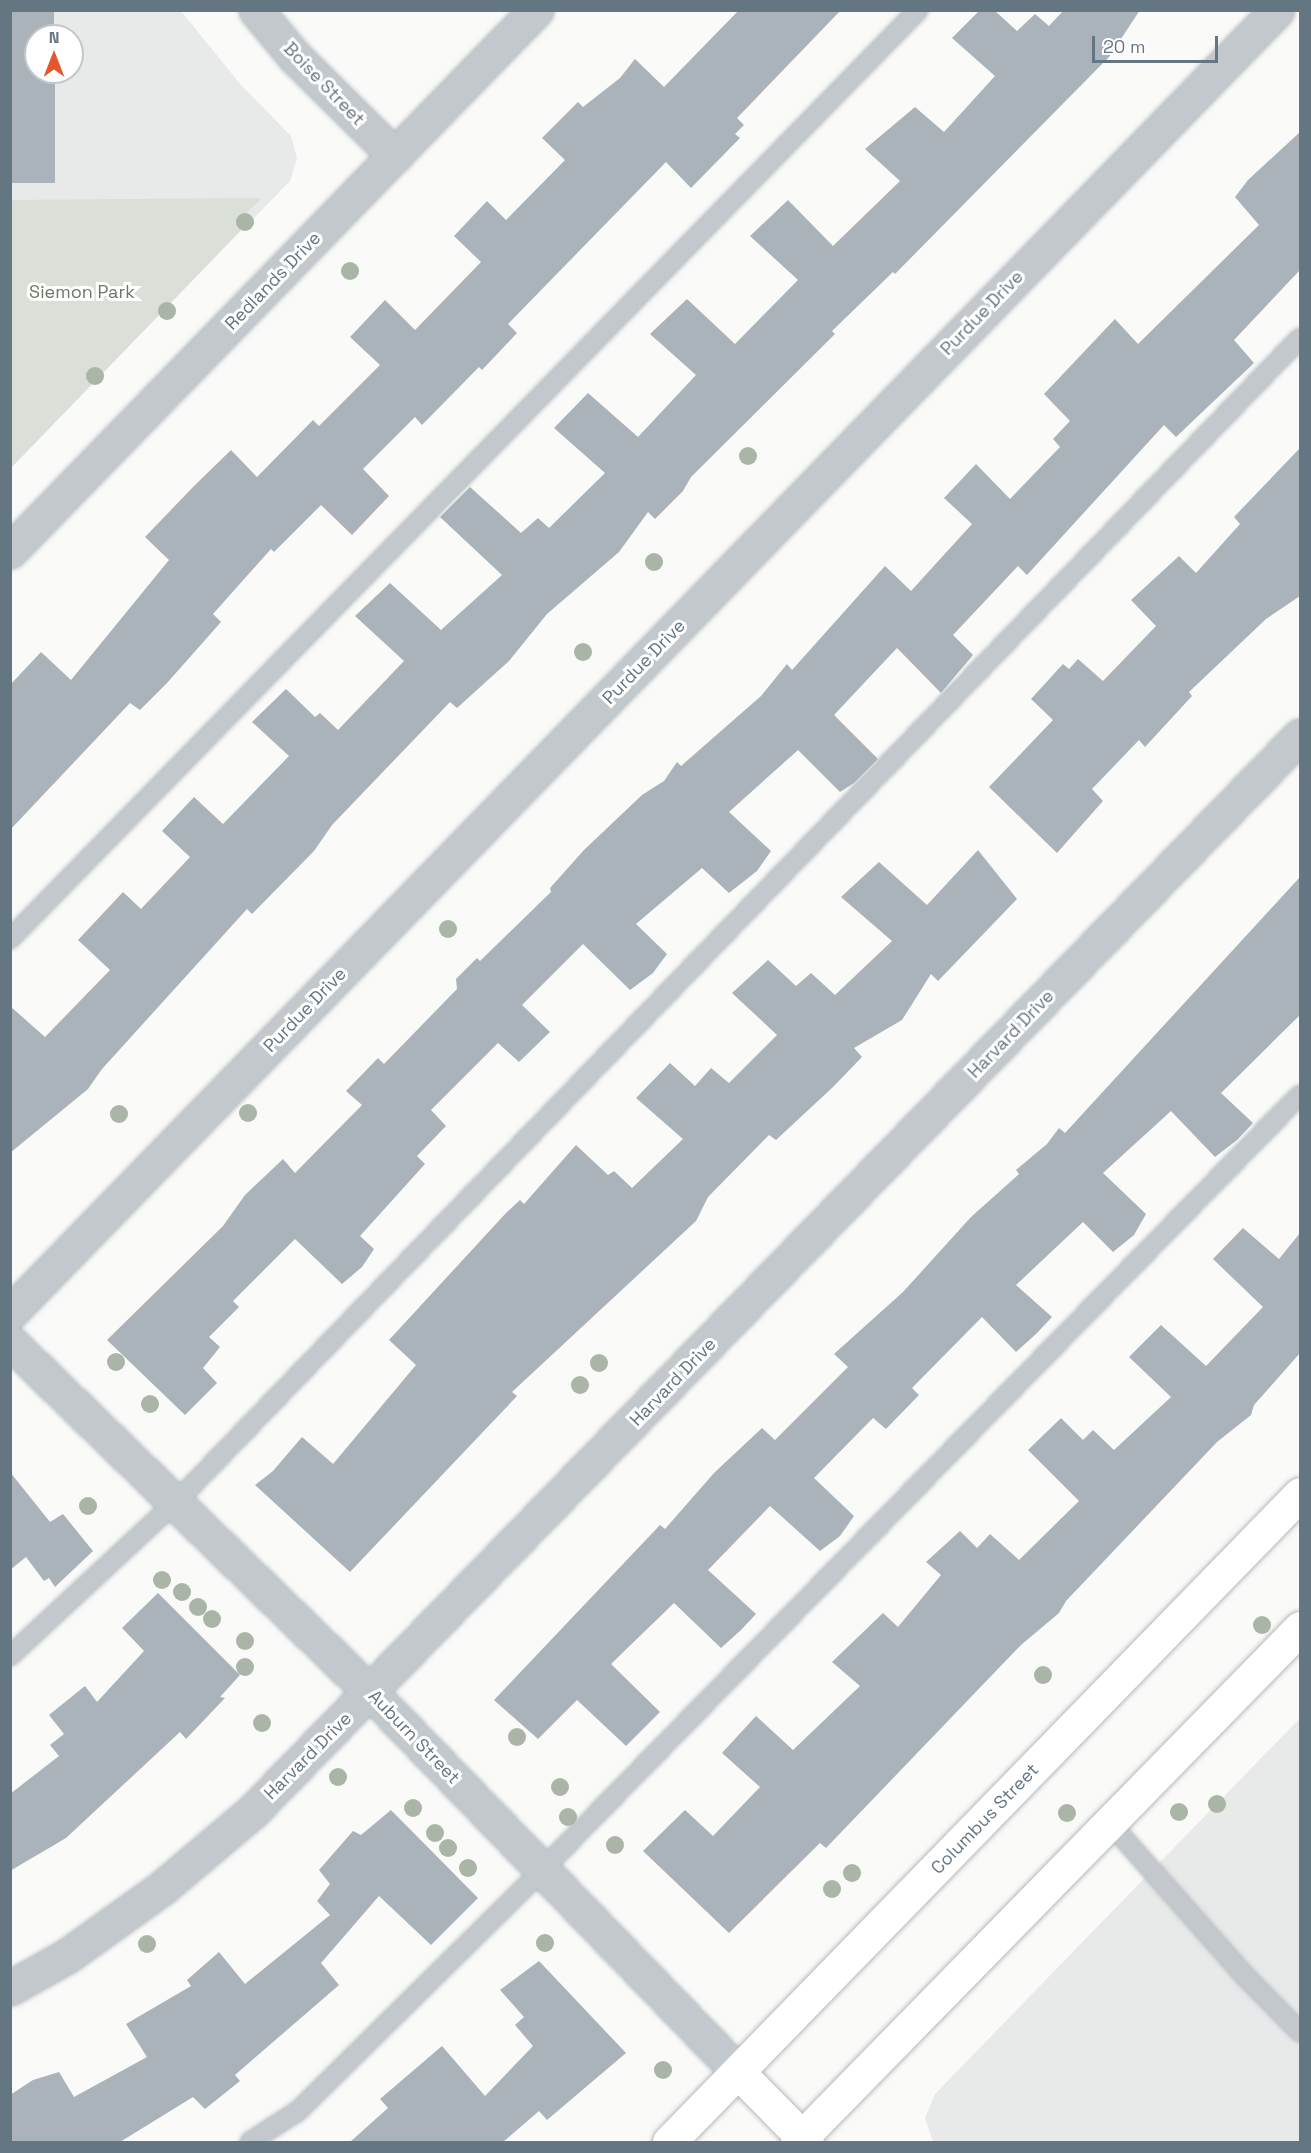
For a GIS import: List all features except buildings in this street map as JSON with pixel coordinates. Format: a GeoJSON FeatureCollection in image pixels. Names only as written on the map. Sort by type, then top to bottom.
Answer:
{"type":"FeatureCollection","features":[{"type":"Feature","properties":{"kind":"main road","name":"Columbus Street"},"geometry":{"type":"LineString","coordinates":[[669,2142],[1300,1494]]}},
{"type":"Feature","properties":{"kind":"main road"},"geometry":{"type":"LineString","coordinates":[[802,2141],[1300,1628]]}},
{"type":"Feature","properties":{"kind":"main road","name":"Auburn Street"},"geometry":{"type":"LineString","coordinates":[[738,2072],[802,2141]]}},
{"type":"Feature","properties":{"kind":"street","name":"Boise Street"},"geometry":{"type":"LineString","coordinates":[[256,10],[294,56],[394,156]]}},
{"type":"Feature","properties":{"kind":"street","name":"Redlands Drive"},"geometry":{"type":"LineString","coordinates":[[10,551],[536,10]]}},
{"type":"Feature","properties":{"kind":"street","name":"Purdue Drive"},"geometry":{"type":"LineString","coordinates":[[10,1313],[1276,10]]}},
{"type":"Feature","properties":{"kind":"street","name":"Harvard Drive"},"geometry":{"type":"LineString","coordinates":[[10,1988],[67,1956],[162,1888],[252,1812],[371,1693],[1300,736]]}},
{"type":"Feature","properties":{"kind":"street","name":"Auburn Street"},"geometry":{"type":"LineString","coordinates":[[10,1342],[371,1693],[738,2072]]}},
{"type":"Feature","properties":{"kind":"lane"},"geometry":{"type":"LineString","coordinates":[[10,939],[918,10]]}},
{"type":"Feature","properties":{"kind":"lane"},"geometry":{"type":"LineString","coordinates":[[10,1656],[176,1502],[1300,338]]}},
{"type":"Feature","properties":{"kind":"lane"},"geometry":{"type":"LineString","coordinates":[[250,2142],[298,2111],[542,1870],[1300,1095]]}},
{"type":"Feature","properties":{"kind":"lane"},"geometry":{"type":"LineString","coordinates":[[1110,1823],[1245,1976],[1300,2032]]}},
{"type":"Feature","properties":{"kind":"shaded area"},"geometry":{"type":"Polygon","coordinates":[[[10,11],[181,11],[241,85],[291,136],[297,158],[290,181],[254,218],[11,220],[10,11]]]}},
{"type":"Feature","properties":{"kind":"shaded area"},"geometry":{"type":"Polygon","coordinates":[[[1300,1718],[1300,2142],[933,2142],[925,2118],[935,2094],[1300,1718]]]}},
{"type":"Feature","properties":{"kind":"green space","name":"Siemon Park"},"geometry":{"type":"Polygon","coordinates":[[[262,198],[241,218],[253,218],[11,468],[11,200],[262,198]]]}}]}
